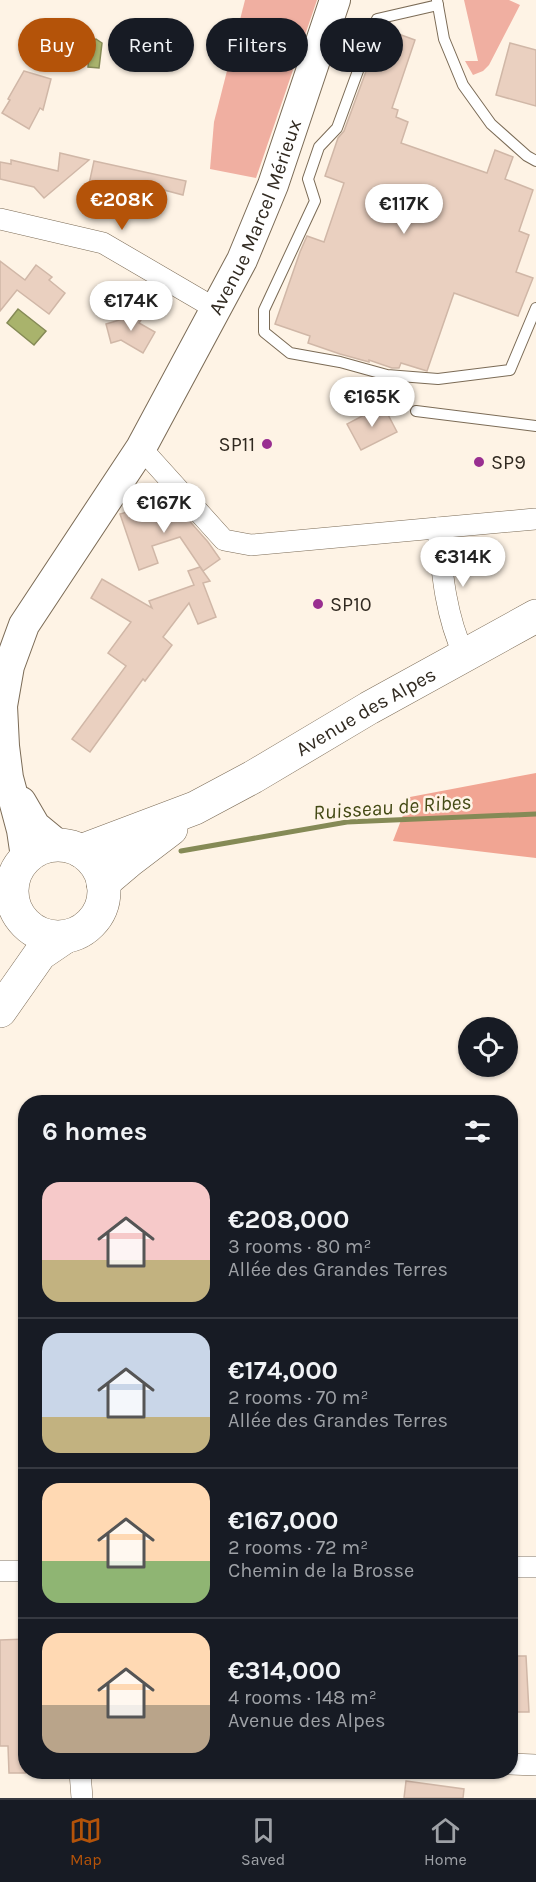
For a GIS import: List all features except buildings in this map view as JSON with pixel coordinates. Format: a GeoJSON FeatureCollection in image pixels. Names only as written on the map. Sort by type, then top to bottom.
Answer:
{"type":"FeatureCollection","features":[{"type":"Feature","properties":{"kind":"main road","name":"Avenue Marcel Mérieux"},"geometry":{"type":"LineString","coordinates":[[26,857],[22,830],[8,778],[4,746],[2,706],[9,666],[24,625],[141,448],[242,260],[273,185],[335,0]]}},
{"type":"Feature","properties":{"kind":"main road","name":"Avenue des Alpes"},"geometry":{"type":"LineString","coordinates":[[69,848],[195,808],[536,616]]}},
{"type":"Feature","properties":{"kind":"main road","name":"Avenue Marcel Mérieux"},"geometry":{"type":"LineString","coordinates":[[8,778],[34,826],[69,848]]}},
{"type":"Feature","properties":{"kind":"main road","name":"Avenue des Alpes"},"geometry":{"type":"LineString","coordinates":[[104,884],[195,808]]}},
{"type":"Feature","properties":{"kind":"main road"},"geometry":{"type":"LineString","coordinates":[[0,1011],[40,954],[65,937],[80,932],[92,922],[101,908],[104,884],[99,870],[90,858],[69,848],[46,846],[33,851],[16,871],[12,884],[12,896],[21,920],[31,929],[53,937],[65,937]]}},
{"type":"Feature","properties":{"kind":"main road"},"geometry":{"type":"LineString","coordinates":[[0,1002],[16,949],[21,920]]}},
{"type":"Feature","properties":{"kind":"street"},"geometry":{"type":"LineString","coordinates":[[0,219],[103,243],[216,309]]}},
{"type":"Feature","properties":{"kind":"street"},"geometry":{"type":"LineString","coordinates":[[141,448],[224,540],[251,545],[535,519]]}},
{"type":"Feature","properties":{"kind":"street"},"geometry":{"type":"LineString","coordinates":[[438,528],[445,594],[456,638],[464,655]]}},
{"type":"Feature","properties":{"kind":"street"},"geometry":{"type":"LineString","coordinates":[[518,1567],[536,1567]]}},
{"type":"Feature","properties":{"kind":"street"},"geometry":{"type":"LineString","coordinates":[[0,1571],[18,1571]]}},
{"type":"Feature","properties":{"kind":"street"},"geometry":{"type":"LineString","coordinates":[[518,1765],[536,1766]]}},
{"type":"Feature","properties":{"kind":"street"},"geometry":{"type":"LineString","coordinates":[[81,1779],[82,1798]]}},
{"type":"Feature","properties":{"kind":"lane"},"geometry":{"type":"LineString","coordinates":[[536,160],[527,156],[491,124],[463,85],[444,39],[438,2],[377,19],[337,128],[319,147],[308,179],[315,201],[264,310],[264,332],[290,353],[340,362],[387,375],[438,379],[510,370],[536,308]]}},
{"type":"Feature","properties":{"kind":"lane"},"geometry":{"type":"LineString","coordinates":[[417,411],[536,426]]}},
{"type":"Feature","properties":{"kind":"shaded area"},"geometry":{"type":"Polygon","coordinates":[[[245,0],[317,0],[308,26],[308,18],[240,18],[245,0]]]}},
{"type":"Feature","properties":{"kind":"shaded area"},"geometry":{"type":"Polygon","coordinates":[[[464,0],[509,0],[520,5],[489,65],[483,71],[473,75],[465,61],[478,61],[464,0]]]}},
{"type":"Feature","properties":{"kind":"shaded area"},"geometry":{"type":"Polygon","coordinates":[[[96,39],[102,43],[99,68],[96,68],[96,39]]]}},
{"type":"Feature","properties":{"kind":"shaded area"},"geometry":{"type":"Polygon","coordinates":[[[227,72],[292,72],[256,178],[210,169],[214,122],[227,72]]]}},
{"type":"Feature","properties":{"kind":"shaded area"},"geometry":{"type":"Polygon","coordinates":[[[18,309],[46,331],[34,345],[7,323],[18,309]]]}},
{"type":"Feature","properties":{"kind":"shaded area"},"geometry":{"type":"Polygon","coordinates":[[[536,773],[536,858],[393,841],[410,797],[536,773]]]}},
{"type":"Feature","properties":{"kind":"waterway","name":"Ruisseau de Ribes"},"geometry":{"type":"LineString","coordinates":[[181,851],[347,822],[536,814]]}},
{"type":"Feature","properties":{"kind":"place","name":"SP11"},"geometry":{"type":"Point","coordinates":[267,444]}},
{"type":"Feature","properties":{"kind":"place","name":"SP9"},"geometry":{"type":"Point","coordinates":[479,462]}},
{"type":"Feature","properties":{"kind":"place","name":"SP10"},"geometry":{"type":"Point","coordinates":[318,604]}}]}
